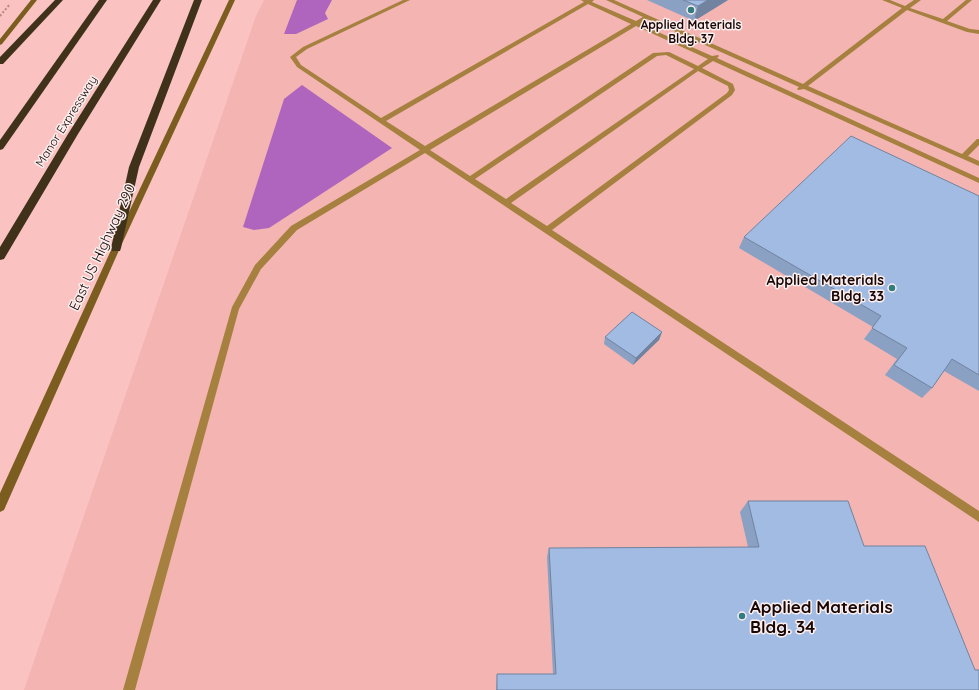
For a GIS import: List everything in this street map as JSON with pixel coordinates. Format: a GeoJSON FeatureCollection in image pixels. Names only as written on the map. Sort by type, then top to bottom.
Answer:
{"type":"FeatureCollection","features":[{"type":"Feature","properties":{"kind":"highway"},"geometry":{"type":"LineString","coordinates":[[0,62],[59,0]]}},
{"type":"Feature","properties":{"kind":"highway"},"geometry":{"type":"LineString","coordinates":[[0,147],[102,0]]}},
{"type":"Feature","properties":{"kind":"highway","name":"Manor Expressway"},"geometry":{"type":"LineString","coordinates":[[0,256],[73,134],[157,0]]}},
{"type":"Feature","properties":{"kind":"highway"},"geometry":{"type":"LineString","coordinates":[[116,248],[134,167],[198,0]]}},
{"type":"Feature","properties":{"kind":"main road"},"geometry":{"type":"LineString","coordinates":[[0,43],[34,0]]}},
{"type":"Feature","properties":{"kind":"main road","name":"East US Highway 290"},"geometry":{"type":"LineString","coordinates":[[0,506],[116,248],[232,0]]}},
{"type":"Feature","properties":{"kind":"lane"},"geometry":{"type":"LineString","coordinates":[[407,0],[305,48],[293,57],[299,66],[979,517]]}},
{"type":"Feature","properties":{"kind":"lane"},"geometry":{"type":"LineString","coordinates":[[609,0],[979,164]]}},
{"type":"Feature","properties":{"kind":"lane"},"geometry":{"type":"LineString","coordinates":[[884,0],[969,31],[979,32]]}},
{"type":"Feature","properties":{"kind":"lane"},"geometry":{"type":"LineString","coordinates":[[792,94],[918,0]]}},
{"type":"Feature","properties":{"kind":"lane"},"geometry":{"type":"LineString","coordinates":[[943,22],[969,0]]}},
{"type":"Feature","properties":{"kind":"lane"},"geometry":{"type":"LineString","coordinates":[[382,120],[588,1],[979,181]]}},
{"type":"Feature","properties":{"kind":"lane"},"geometry":{"type":"LineString","coordinates":[[129,690],[235,309],[258,267],[294,228],[427,150],[647,16]]}},
{"type":"Feature","properties":{"kind":"lane"},"geometry":{"type":"LineString","coordinates":[[506,203],[712,57],[724,51]]}},
{"type":"Feature","properties":{"kind":"lane"},"geometry":{"type":"LineString","coordinates":[[470,179],[655,54],[667,53],[731,85],[732,90],[730,94],[547,230]]}},
{"type":"Feature","properties":{"kind":"lane"},"geometry":{"type":"LineString","coordinates":[[963,157],[979,141]]}},
{"type":"Feature","properties":{"kind":"path"},"geometry":{"type":"LineString","coordinates":[[0,16],[14,0]]}},
{"type":"Feature","properties":{"kind":"shaded area"},"geometry":{"type":"Polygon","coordinates":[[[264,0],[979,0],[979,690],[24,690],[256,16],[264,0]]]}},
{"type":"Feature","properties":{"kind":"shaded area"},"geometry":{"type":"Polygon","coordinates":[[[297,0],[332,0],[325,13],[328,19],[296,34],[284,34],[297,0]]]}},
{"type":"Feature","properties":{"kind":"shaded area"},"geometry":{"type":"Polygon","coordinates":[[[302,85],[392,148],[269,228],[254,230],[243,227],[284,99],[302,85]]]}},
{"type":"Feature","properties":{"kind":"building"},"geometry":{"type":"Polygon","coordinates":[[[683,0],[708,0],[698,6],[683,0]]]}},
{"type":"Feature","properties":{"kind":"building","name":"Applied Materials Bldg. 33"},"geometry":{"type":"Polygon","coordinates":[[[851,136],[979,196],[979,375],[952,359],[932,388],[894,365],[907,348],[872,328],[881,316],[744,237],[851,136]]]}},
{"type":"Feature","properties":{"kind":"building"},"geometry":{"type":"Polygon","coordinates":[[[632,312],[662,332],[636,358],[605,337],[632,312]]]}},
{"type":"Feature","properties":{"kind":"building","name":"Applied Materials Bldg. 34"},"geometry":{"type":"Polygon","coordinates":[[[748,501],[848,501],[864,546],[925,546],[975,670],[979,670],[979,690],[497,690],[497,674],[556,674],[549,548],[759,547],[748,501]]]}},
{"type":"Feature","properties":{"kind":"place","name":"Applied Materials Bldg. 37"},"geometry":{"type":"Point","coordinates":[691,10]}},
{"type":"Feature","properties":{"kind":"place","name":"Applied Materials Bldg. 33"},"geometry":{"type":"Point","coordinates":[892,288]}},
{"type":"Feature","properties":{"kind":"place","name":"Applied Materials Bldg. 34"},"geometry":{"type":"Point","coordinates":[742,616]}}]}
